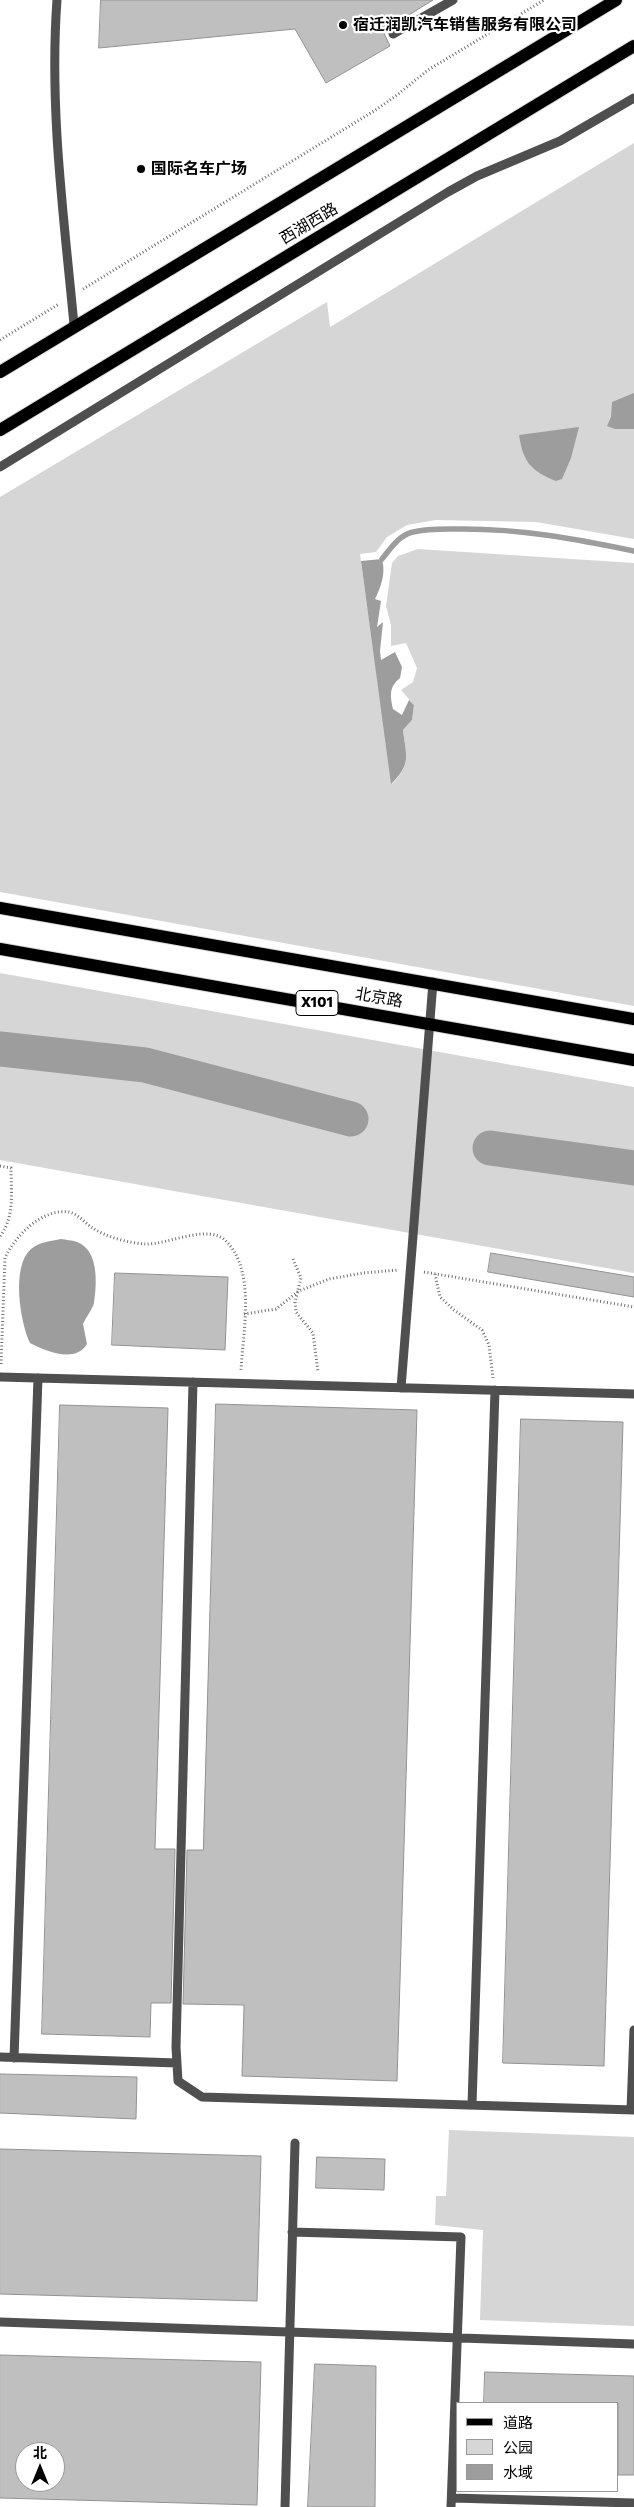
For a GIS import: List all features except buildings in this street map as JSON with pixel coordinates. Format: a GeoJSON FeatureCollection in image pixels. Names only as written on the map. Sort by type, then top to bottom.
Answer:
{"type":"FeatureCollection","features":[{"type":"Feature","properties":{"kind":"main road"},"geometry":{"type":"LineString","coordinates":[[0,372],[616,0]]}},
{"type":"Feature","properties":{"kind":"main road","name":"西湖西路"},"geometry":{"type":"LineString","coordinates":[[0,430],[634,46]]}},
{"type":"Feature","properties":{"kind":"main road","name":"北京路"},"geometry":{"type":"LineString","coordinates":[[0,908],[433,982],[634,1019]]}},
{"type":"Feature","properties":{"kind":"main road","name":"北京路"},"geometry":{"type":"LineString","coordinates":[[0,949],[634,1060]]}},
{"type":"Feature","properties":{"kind":"lane"},"geometry":{"type":"LineString","coordinates":[[57,0],[53,48],[58,157],[74,326]]}},
{"type":"Feature","properties":{"kind":"lane"},"geometry":{"type":"LineString","coordinates":[[393,34],[453,0]]}},
{"type":"Feature","properties":{"kind":"lane"},"geometry":{"type":"LineString","coordinates":[[0,467],[448,192],[477,176],[560,141],[634,98]]}},
{"type":"Feature","properties":{"kind":"lane"},"geometry":{"type":"LineString","coordinates":[[401,1388],[433,982]]}},
{"type":"Feature","properties":{"kind":"lane"},"geometry":{"type":"LineString","coordinates":[[0,1377],[634,1394]]}},
{"type":"Feature","properties":{"kind":"lane"},"geometry":{"type":"LineString","coordinates":[[14,2058],[38,1378]]}},
{"type":"Feature","properties":{"kind":"lane"},"geometry":{"type":"LineString","coordinates":[[193,1382],[178,2081],[202,2097],[633,2110],[634,2030]]}},
{"type":"Feature","properties":{"kind":"lane"},"geometry":{"type":"LineString","coordinates":[[472,2105],[495,1390]]}},
{"type":"Feature","properties":{"kind":"lane"},"geometry":{"type":"LineString","coordinates":[[0,2058],[177,2063]]}},
{"type":"Feature","properties":{"kind":"lane"},"geometry":{"type":"LineString","coordinates":[[285,2507],[295,2143]]}},
{"type":"Feature","properties":{"kind":"lane"},"geometry":{"type":"LineString","coordinates":[[292,2232],[461,2238],[451,2503],[634,2504]]}},
{"type":"Feature","properties":{"kind":"lane"},"geometry":{"type":"LineString","coordinates":[[0,2322],[634,2344]]}},
{"type":"Feature","properties":{"kind":"path"},"geometry":{"type":"LineString","coordinates":[[0,340],[374,111],[428,70],[544,0]]}},
{"type":"Feature","properties":{"kind":"path"},"geometry":{"type":"LineString","coordinates":[[0,1166],[10,1168],[10,1217],[7,1227],[0,1236]]}},
{"type":"Feature","properties":{"kind":"path"},"geometry":{"type":"LineString","coordinates":[[0,1377],[5,1258],[9,1249],[27,1228],[54,1214],[70,1212],[92,1228],[128,1242],[148,1244],[209,1233],[225,1240],[237,1256],[244,1273],[240,1384]]}},
{"type":"Feature","properties":{"kind":"path"},"geometry":{"type":"LineString","coordinates":[[293,1259],[301,1278],[295,1302],[296,1312],[313,1333],[318,1358],[319,1386]]}},
{"type":"Feature","properties":{"kind":"path"},"geometry":{"type":"LineString","coordinates":[[244,1314],[276,1310],[299,1291],[329,1279],[363,1273],[410,1269],[634,1308]]}},
{"type":"Feature","properties":{"kind":"path"},"geometry":{"type":"LineString","coordinates":[[435,1274],[440,1296],[454,1310],[482,1330],[488,1345],[495,1390]]}},
{"type":"Feature","properties":{"kind":"green space"},"geometry":{"type":"Polygon","coordinates":[[[634,143],[634,539],[536,522],[436,520],[407,525],[387,537],[376,552],[360,554],[392,784],[403,771],[405,765],[406,753],[403,730],[412,720],[414,705],[401,690],[413,682],[417,668],[406,643],[391,646],[391,625],[386,606],[392,563],[398,556],[418,549],[634,563],[634,1006],[0,892],[0,497],[327,302],[330,327],[634,143]]]}},
{"type":"Feature","properties":{"kind":"green space"},"geometry":{"type":"Polygon","coordinates":[[[0,973],[634,1087],[634,1273],[0,1160],[0,973]]]}},
{"type":"Feature","properties":{"kind":"green space"},"geometry":{"type":"Polygon","coordinates":[[[449,2130],[634,2137],[634,2326],[480,2320],[483,2230],[435,2225],[436,2196],[446,2196],[449,2130]]]}},
{"type":"Feature","properties":{"kind":"water"},"geometry":{"type":"Polygon","coordinates":[[[634,393],[634,429],[615,429],[607,426],[611,417],[612,402],[634,393]]]}},
{"type":"Feature","properties":{"kind":"water"},"geometry":{"type":"Polygon","coordinates":[[[579,427],[571,458],[562,479],[556,481],[547,477],[534,469],[526,459],[519,435],[579,427]]]}},
{"type":"Feature","properties":{"kind":"water"},"geometry":{"type":"Polygon","coordinates":[[[382,559],[383,575],[375,599],[381,601],[377,627],[383,622],[381,660],[395,652],[402,667],[400,678],[391,692],[393,709],[402,715],[409,700],[414,705],[412,720],[403,730],[406,753],[405,765],[391,784],[361,561],[382,559]]]}},
{"type":"Feature","properties":{"kind":"water"},"geometry":{"type":"Polygon","coordinates":[[[61,1239],[75,1241],[84,1246],[93,1260],[96,1277],[94,1303],[83,1324],[87,1344],[82,1350],[69,1354],[45,1350],[30,1343],[23,1322],[19,1294],[21,1268],[25,1257],[31,1249],[45,1242],[61,1239]]]}},
{"type":"Feature","properties":{"kind":"waterway"},"geometry":{"type":"LineString","coordinates":[[382,559],[396,542],[404,536],[419,531],[438,529],[485,529],[528,533],[634,551]]}},
{"type":"Feature","properties":{"kind":"waterway"},"geometry":{"type":"LineString","coordinates":[[0,1049],[145,1065],[351,1119]]}},
{"type":"Feature","properties":{"kind":"waterway"},"geometry":{"type":"LineString","coordinates":[[490,1148],[634,1168]]}},
{"type":"Feature","properties":{"kind":"place","name":"宿迁润凯汽车销售服务有限公司"},"geometry":{"type":"Point","coordinates":[343,25]}},
{"type":"Feature","properties":{"kind":"place","name":"国际名车广场"},"geometry":{"type":"Point","coordinates":[141,169]}}]}
